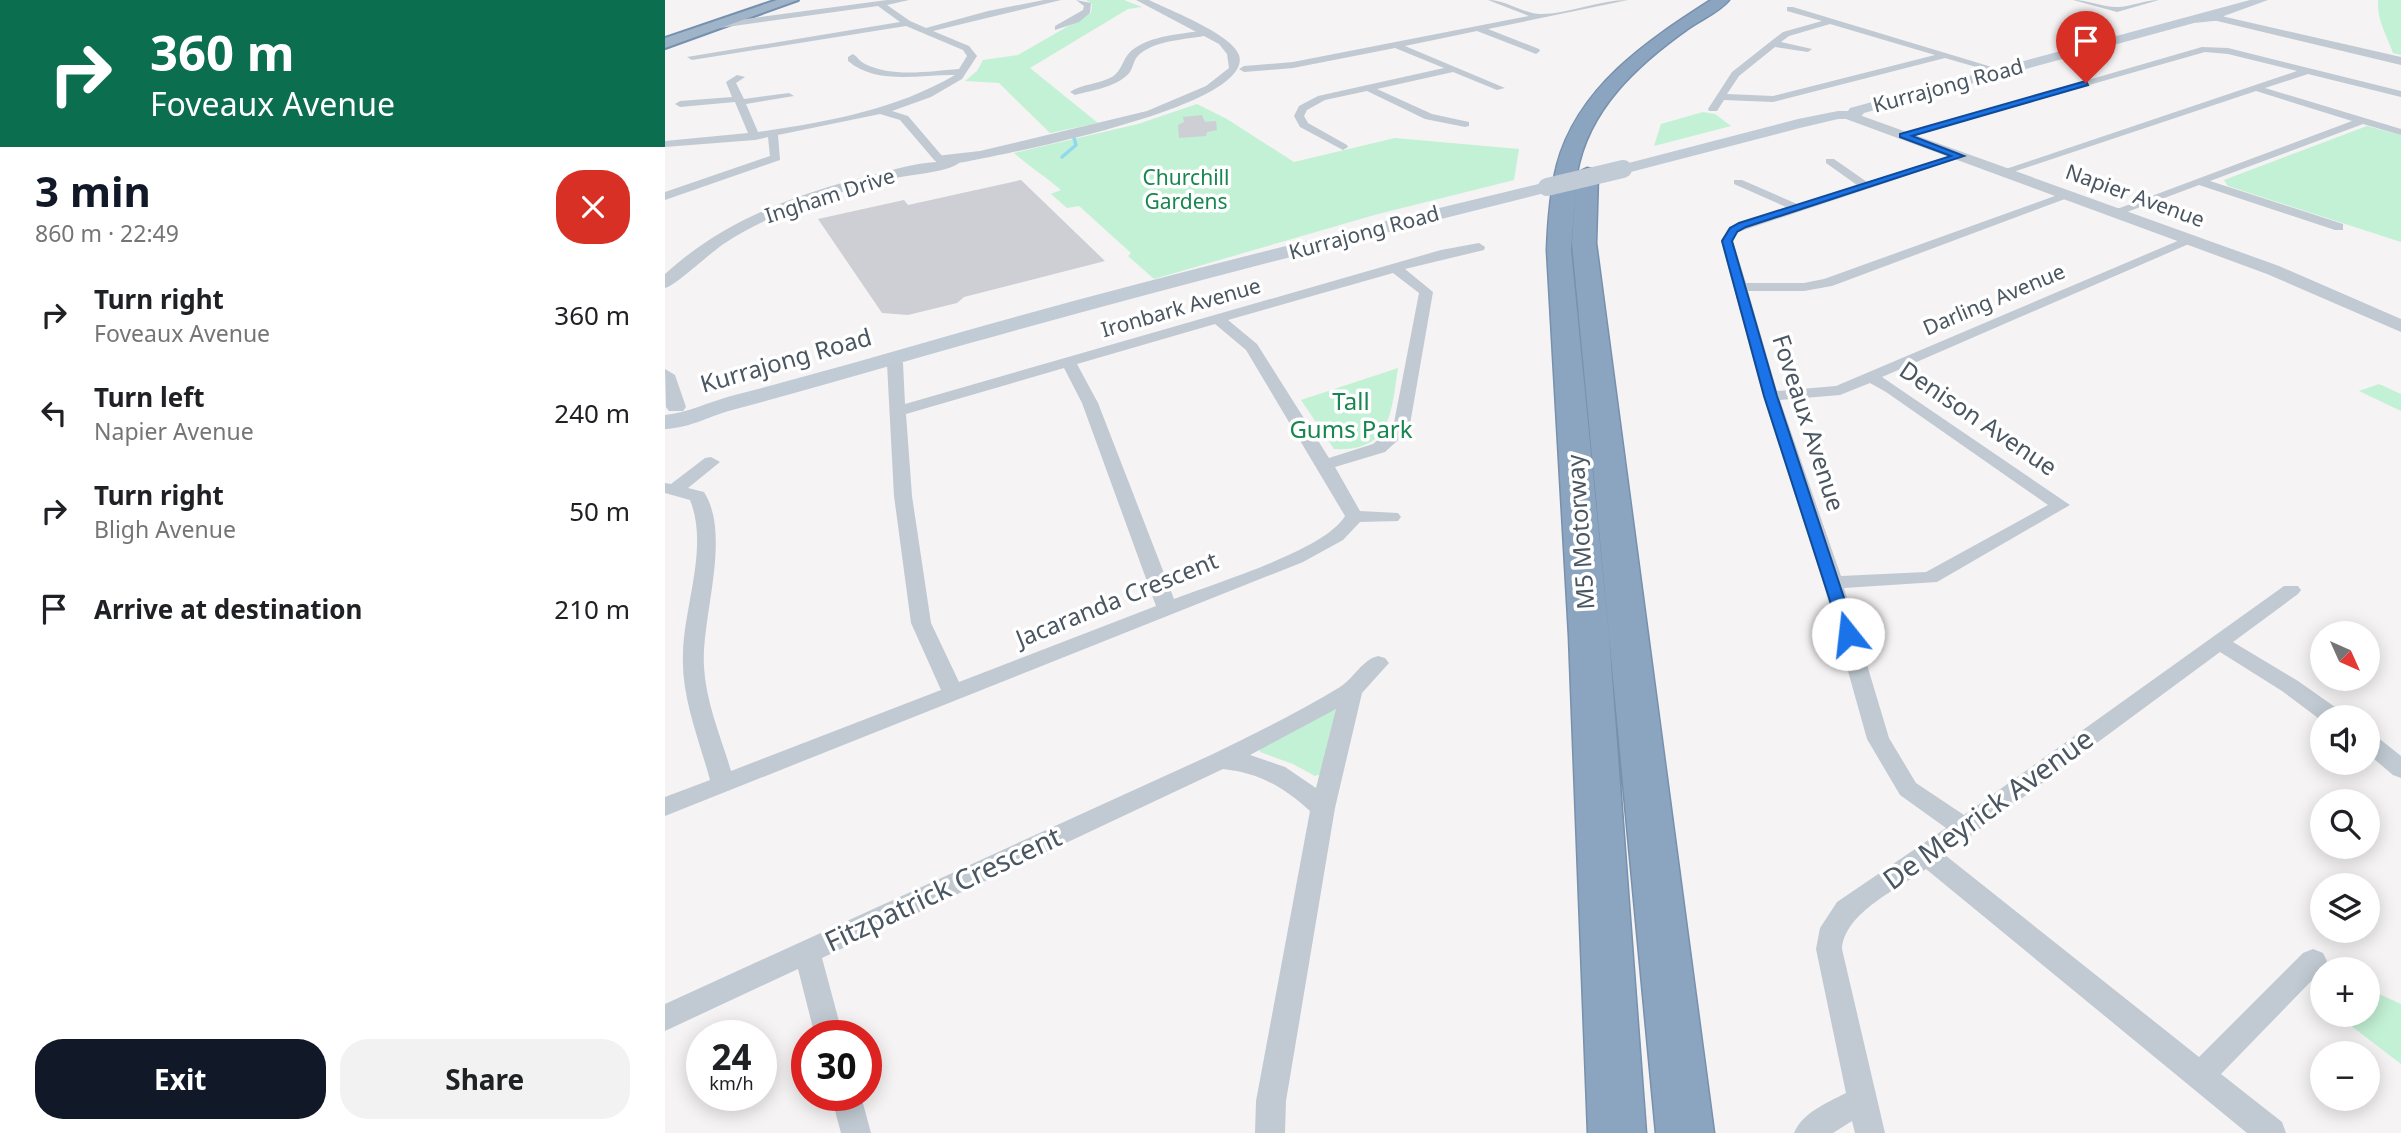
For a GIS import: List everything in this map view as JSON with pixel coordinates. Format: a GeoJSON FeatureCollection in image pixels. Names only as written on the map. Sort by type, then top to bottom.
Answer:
{"type":"FeatureCollection","features":[{"type":"Feature","properties":{"kind":"highway"},"geometry":{"type":"LineString","coordinates":[[665,40],[775,0]]}},
{"type":"Feature","properties":{"kind":"highway"},"geometry":{"type":"LineString","coordinates":[[705,26],[790,0]]}},
{"type":"Feature","properties":{"kind":"highway","name":"M5 Motorway"},"geometry":{"type":"LineString","coordinates":[[1617,1133],[1589,635],[1559,250],[1560,195],[1577,136],[1606,90],[1646,51],[1721,0]]}},
{"type":"Feature","properties":{"kind":"highway","name":"M5 Motorway"},"geometry":{"type":"LineString","coordinates":[[1685,1133],[1595,353],[1584,243],[1584,194],[1600,130],[1627,86],[1664,50],[1738,0]]}},
{"type":"Feature","properties":{"kind":"main road","name":"Kurrajong Road"},"geometry":{"type":"LineString","coordinates":[[679,412],[891,359],[1388,226],[1848,114],[2262,0]]}},
{"type":"Feature","properties":{"kind":"street"},"geometry":{"type":"LineString","coordinates":[[705,26],[726,27],[905,0]]}},
{"type":"Feature","properties":{"kind":"street"},"geometry":{"type":"LineString","coordinates":[[927,30],[988,13],[1057,0]]}},
{"type":"Feature","properties":{"kind":"street"},"geometry":{"type":"LineString","coordinates":[[1058,28],[1076,20],[1087,11],[1088,5],[1080,0]]}},
{"type":"Feature","properties":{"kind":"street"},"geometry":{"type":"LineString","coordinates":[[1141,0],[1229,47],[1236,69],[1293,65],[1623,0]]}},
{"type":"Feature","properties":{"kind":"street"},"geometry":{"type":"LineString","coordinates":[[1492,0],[1539,17]]}},
{"type":"Feature","properties":{"kind":"street"},"geometry":{"type":"LineString","coordinates":[[2077,0],[2117,10],[2155,0]]}},
{"type":"Feature","properties":{"kind":"street"},"geometry":{"type":"LineString","coordinates":[[665,144],[755,137],[881,111],[934,91],[964,71],[972,61],[967,48],[907,23],[880,4]]}},
{"type":"Feature","properties":{"kind":"street"},"geometry":{"type":"LineString","coordinates":[[1790,9],[2000,71]]}},
{"type":"Feature","properties":{"kind":"street"},"geometry":{"type":"LineString","coordinates":[[1568,11],[1589,19]]}},
{"type":"Feature","properties":{"kind":"street"},"geometry":{"type":"LineString","coordinates":[[2211,16],[2401,61]]}},
{"type":"Feature","properties":{"kind":"street"},"geometry":{"type":"LineString","coordinates":[[1713,109],[1735,74],[1773,44],[1794,30],[1830,21]]}},
{"type":"Feature","properties":{"kind":"street"},"geometry":{"type":"LineString","coordinates":[[692,57],[907,23]]}},
{"type":"Feature","properties":{"kind":"street"},"geometry":{"type":"LineString","coordinates":[[1479,29],[1536,51]]}},
{"type":"Feature","properties":{"kind":"street"},"geometry":{"type":"LineString","coordinates":[[1075,92],[1117,77],[1128,67],[1132,55],[1143,48],[1171,39],[1206,33]]}},
{"type":"Feature","properties":{"kind":"street"},"geometry":{"type":"LineString","coordinates":[[1773,44],[1808,49]]}},
{"type":"Feature","properties":{"kind":"street"},"geometry":{"type":"LineString","coordinates":[[1396,45],[1500,88]]}},
{"type":"Feature","properties":{"kind":"street"},"geometry":{"type":"LineString","coordinates":[[1903,135],[2212,47],[2401,94]]}},
{"type":"Feature","properties":{"kind":"street"},"geometry":{"type":"LineString","coordinates":[[1721,97],[1754,100],[1777,98],[1944,55]]}},
{"type":"Feature","properties":{"kind":"street"},"geometry":{"type":"LineString","coordinates":[[853,57],[853,61],[861,66],[884,72],[964,71]]}},
{"type":"Feature","properties":{"kind":"street","name":"Ingham Drive"},"geometry":{"type":"LineString","coordinates":[[665,283],[702,250],[764,217],[822,195],[942,162],[1151,114],[1210,89],[1236,69]]}},
{"type":"Feature","properties":{"kind":"street"},"geometry":{"type":"LineString","coordinates":[[1343,147],[1304,125],[1300,120],[1300,112],[1314,101],[1454,69]]}},
{"type":"Feature","properties":{"kind":"street"},"geometry":{"type":"LineString","coordinates":[[2003,172],[2307,71]]}},
{"type":"Feature","properties":{"kind":"street"},"geometry":{"type":"LineString","coordinates":[[740,77],[731,82],[755,137]]}},
{"type":"Feature","properties":{"kind":"street"},"geometry":{"type":"LineString","coordinates":[[1368,88],[1429,117],[1465,124]]}},
{"type":"Feature","properties":{"kind":"street"},"geometry":{"type":"LineString","coordinates":[[2255,88],[2401,132]]}},
{"type":"Feature","properties":{"kind":"street"},"geometry":{"type":"LineString","coordinates":[[680,104],[789,96]]}},
{"type":"Feature","properties":{"kind":"street"},"geometry":{"type":"LineString","coordinates":[[881,111],[904,118],[942,162]]}},
{"type":"Feature","properties":{"kind":"street","name":"Napier Avenue"},"geometry":{"type":"LineString","coordinates":[[1848,114],[2282,274],[2401,326]]}},
{"type":"Feature","properties":{"kind":"street"},"geometry":{"type":"LineString","coordinates":[[2115,212],[2361,121]]}},
{"type":"Feature","properties":{"kind":"street"},"geometry":{"type":"LineString","coordinates":[[665,196],[776,158],[773,134]]}},
{"type":"Feature","properties":{"kind":"street","name":"Foveaux Avenue"},"geometry":{"type":"LineString","coordinates":[[1959,156],[1733,230],[1727,241],[1771,396],[1833,582],[1878,739],[1908,789],[1964,827]]}},
{"type":"Feature","properties":{"kind":"street"},"geometry":{"type":"LineString","coordinates":[[1830,161],[1866,186]]}},
{"type":"Feature","properties":{"kind":"street"},"geometry":{"type":"LineString","coordinates":[[1738,182],[1797,208]]}},
{"type":"Feature","properties":{"kind":"street"},"geometry":{"type":"LineString","coordinates":[[2201,182],[2339,227]]}},
{"type":"Feature","properties":{"kind":"street"},"geometry":{"type":"LineString","coordinates":[[1738,287],[1804,287],[1826,282],[2067,196]]}},
{"type":"Feature","properties":{"kind":"street","name":"Darling Avenue"},"geometry":{"type":"LineString","coordinates":[[1771,396],[1830,393],[2192,240]]}},
{"type":"Feature","properties":{"kind":"street","name":"Ironbark Avenue"},"geometry":{"type":"LineString","coordinates":[[896,412],[1457,250],[1479,247]]}},
{"type":"Feature","properties":{"kind":"street"},"geometry":{"type":"LineString","coordinates":[[1325,465],[1379,448],[1401,430],[1426,292],[1395,268]]}},
{"type":"Feature","properties":{"kind":"street"},"geometry":{"type":"LineString","coordinates":[[1218,319],[1252,347],[1354,516],[1392,517]]}},
{"type":"Feature","properties":{"kind":"street"},"geometry":{"type":"LineString","coordinates":[[891,359],[895,363],[903,496],[921,623],[954,694]]}},
{"type":"Feature","properties":{"kind":"street"},"geometry":{"type":"LineString","coordinates":[[1068,363],[1077,374],[1090,403],[1167,608]]}},
{"type":"Feature","properties":{"kind":"street"},"geometry":{"type":"LineString","coordinates":[[665,375],[679,412]]}},
{"type":"Feature","properties":{"kind":"street","name":"Denison Avenue"},"geometry":{"type":"LineString","coordinates":[[1833,582],[1930,578],[2061,505],[1870,377]]}},
{"type":"Feature","properties":{"kind":"street"},"geometry":{"type":"LineString","coordinates":[[671,488],[711,462]]}},
{"type":"Feature","properties":{"kind":"street"},"geometry":{"type":"LineString","coordinates":[[671,488],[698,496],[703,503],[705,517],[693,655],[695,682],[723,784]]}},
{"type":"Feature","properties":{"kind":"street","name":"Jacaranda Crescent"},"geometry":{"type":"LineString","coordinates":[[665,807],[1296,558],[1339,535],[1348,528],[1354,516]]}},
{"type":"Feature","properties":{"kind":"street","name":"De Meyrick Avenue"},"geometry":{"type":"LineString","coordinates":[[1870,1133],[1829,949],[1831,929],[1846,909],[1927,855],[2291,590]]}},
{"type":"Feature","properties":{"kind":"street"},"geometry":{"type":"LineString","coordinates":[[2218,642],[2290,686],[2316,705]]}},
{"type":"Feature","properties":{"kind":"street","name":"Fitzpatrick Crescent"},"geometry":{"type":"LineString","coordinates":[[665,1018],[1221,760],[1308,716],[1352,690],[1378,663]]}},
{"type":"Feature","properties":{"kind":"street"},"geometry":{"type":"LineString","coordinates":[[1270,1133],[1271,1101],[1323,808],[1352,690]]}},
{"type":"Feature","properties":{"kind":"street"},"geometry":{"type":"LineString","coordinates":[[2380,752],[2401,769]]}},
{"type":"Feature","properties":{"kind":"street"},"geometry":{"type":"LineString","coordinates":[[1221,760],[1272,769],[1284,774],[1323,808]]}},
{"type":"Feature","properties":{"kind":"street"},"geometry":{"type":"LineString","coordinates":[[1927,855],[2270,1133]]}},
{"type":"Feature","properties":{"kind":"street"},"geometry":{"type":"LineString","coordinates":[[807,952],[825,1020]]}},
{"type":"Feature","properties":{"kind":"street"},"geometry":{"type":"LineString","coordinates":[[2200,1076],[2310,964]]}},
{"type":"Feature","properties":{"kind":"street"},"geometry":{"type":"LineString","coordinates":[[1809,1133],[1827,1119],[1862,1100]]}},
{"type":"Feature","properties":{"kind":"street"},"geometry":{"type":"LineString","coordinates":[[849,1111],[856,1133]]}},
{"type":"Feature","properties":{"kind":"green space"},"geometry":{"type":"Polygon","coordinates":[[[1086,0],[1124,0],[1142,7],[1128,9],[1030,68],[1098,123],[1050,133],[999,83],[965,81],[977,71],[983,60],[1018,55],[1091,13],[1092,4],[1086,0]]]}},
{"type":"Feature","properties":{"kind":"green space"},"geometry":{"type":"Polygon","coordinates":[[[2378,0],[2401,0],[2401,55],[2393,53],[2380,21],[2378,0]]]}},
{"type":"Feature","properties":{"kind":"green space","name":"Churchill Gardens"},"geometry":{"type":"Polygon","coordinates":[[[1197,104],[1227,119],[1294,162],[1395,138],[1519,149],[1514,180],[1378,214],[1154,279],[1128,256],[1131,253],[1079,206],[1067,208],[1051,194],[1061,190],[1014,153],[1138,124],[1197,104]]]}},
{"type":"Feature","properties":{"kind":"green space"},"geometry":{"type":"Polygon","coordinates":[[[1703,112],[1715,114],[1731,126],[1654,146],[1661,124],[1703,112]]]}},
{"type":"Feature","properties":{"kind":"green space"},"geometry":{"type":"Polygon","coordinates":[[[2367,126],[2401,135],[2401,242],[2228,186],[2224,180],[2367,126]]]}},
{"type":"Feature","properties":{"kind":"green space","name":"Tall Gums Park"},"geometry":{"type":"Polygon","coordinates":[[[1398,368],[1390,414],[1378,436],[1367,444],[1334,449],[1301,400],[1398,368]]]}},
{"type":"Feature","properties":{"kind":"green space"},"geometry":{"type":"Polygon","coordinates":[[[2379,384],[2401,394],[2401,411],[2359,391],[2379,384]]]}},
{"type":"Feature","properties":{"kind":"green space"},"geometry":{"type":"Polygon","coordinates":[[[1331,708],[1337,710],[1321,774],[1315,776],[1293,764],[1260,752],[1260,748],[1331,708]]]}},
{"type":"Feature","properties":{"kind":"green space"},"geometry":{"type":"Polygon","coordinates":[[[2380,994],[2401,1004],[2401,1064],[2380,1048],[2380,1041],[2371,1041],[2353,1027],[2380,1027],[2380,994]]]}},
{"type":"Feature","properties":{"kind":"building"},"geometry":{"type":"Polygon","coordinates":[[[1202,115],[1205,122],[1216,121],[1217,130],[1207,132],[1206,136],[1179,138],[1178,125],[1184,122],[1183,117],[1202,115]]]}},
{"type":"Feature","properties":{"kind":"building"},"geometry":{"type":"Polygon","coordinates":[[[1021,180],[1105,261],[964,297],[957,303],[908,315],[882,313],[818,219],[904,200],[908,205],[1021,180]]]}},
{"type":"Feature","properties":{"kind":"waterway"},"geometry":{"type":"LineString","coordinates":[[1062,157],[1076,145],[1074,138]]}},
{"type":"Feature","properties":{"kind":"route"},"geometry":{"type":"LineString","coordinates":[[1848,634],[1771,396],[1727,241],[1733,230],[1743,225],[1959,156],[1903,135],[2086,83]]}}]}
